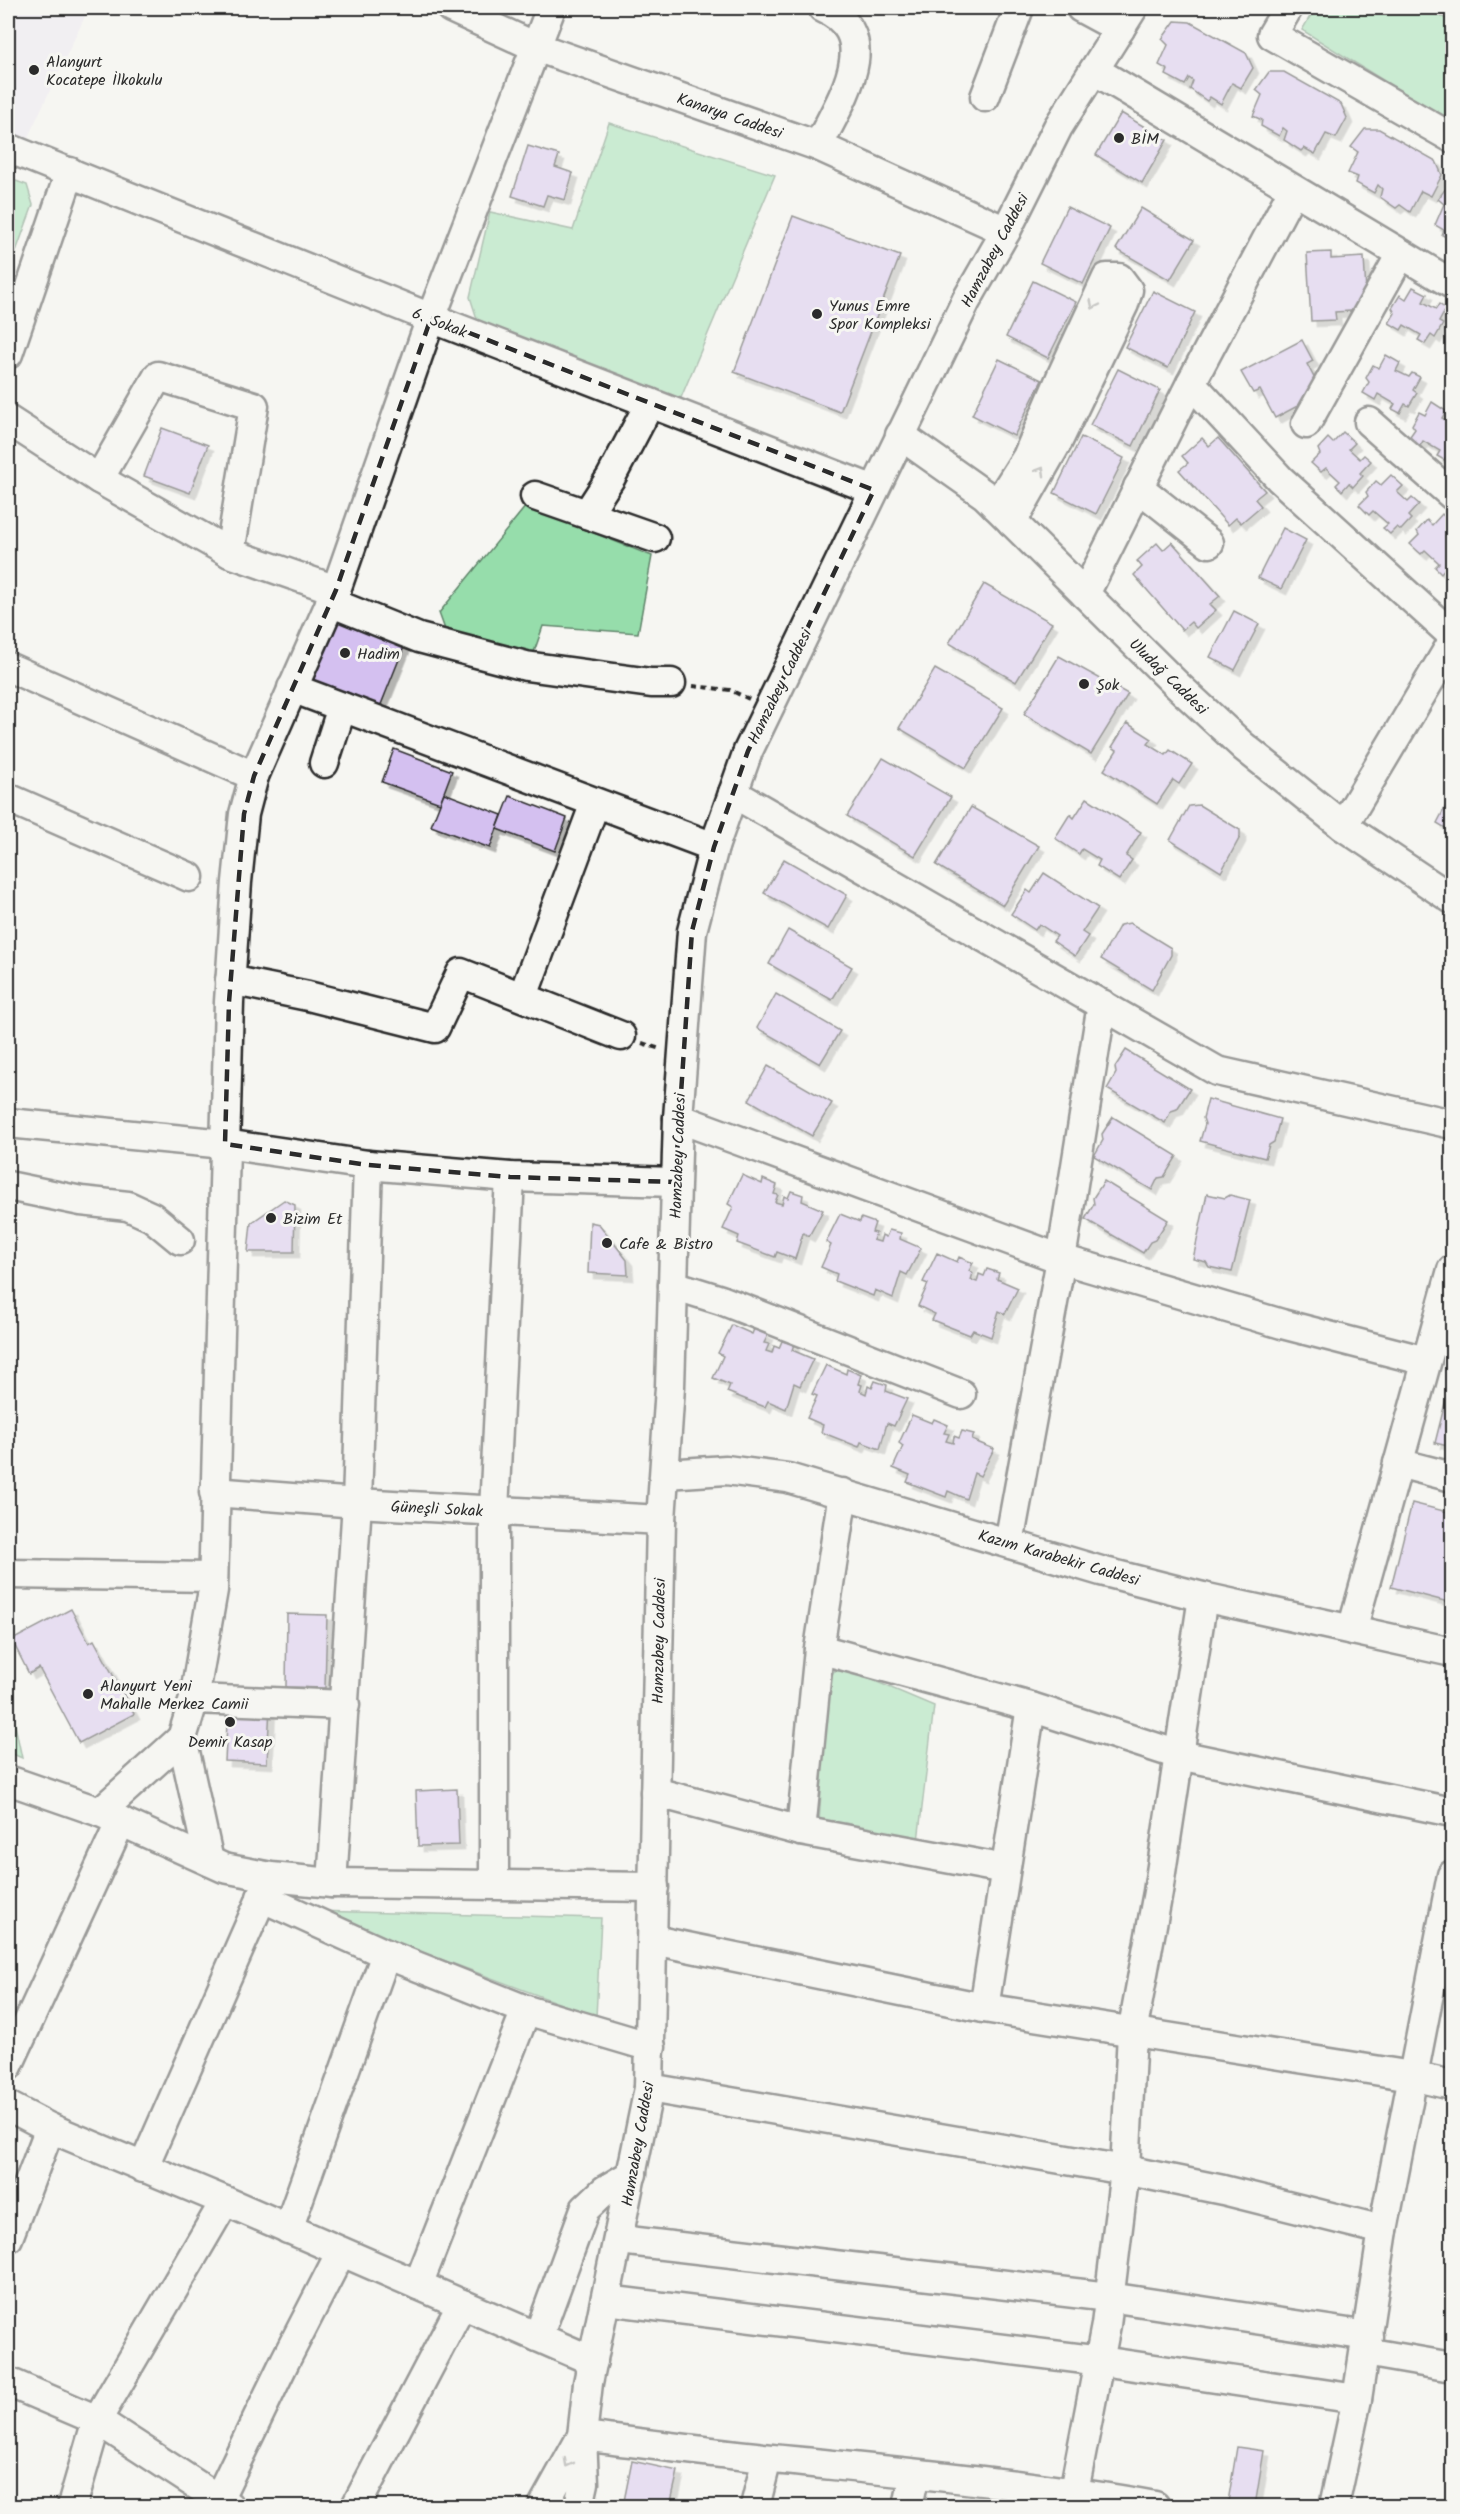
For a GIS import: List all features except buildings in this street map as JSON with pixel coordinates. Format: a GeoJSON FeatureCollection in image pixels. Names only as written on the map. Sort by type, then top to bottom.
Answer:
{"type":"FeatureCollection","features":[{"type":"Feature","properties":{"kind":"street","name":"Kanarya Caddesi"},"geometry":{"type":"LineString","coordinates":[[451,8],[536,47],[818,146],[1006,231]]}},
{"type":"Feature","properties":{"kind":"street"},"geometry":{"type":"LineString","coordinates":[[8,2066],[110,1816],[182,1738],[194,1698],[213,1577],[230,980],[243,826],[254,776],[333,596],[431,318],[551,8]]}},
{"type":"Feature","properties":{"kind":"street"},"geometry":{"type":"LineString","coordinates":[[818,146],[851,79],[856,50],[852,32],[837,14],[823,8]]}},
{"type":"Feature","properties":{"kind":"street"},"geometry":{"type":"LineString","coordinates":[[985,97],[1019,8]]}},
{"type":"Feature","properties":{"kind":"street"},"geometry":{"type":"LineString","coordinates":[[1081,8],[1126,18]]}},
{"type":"Feature","properties":{"kind":"street"},"geometry":{"type":"LineString","coordinates":[[1288,8],[1272,35],[1452,138]]}},
{"type":"Feature","properties":{"kind":"street","name":"Hamzabey Caddesi"},"geometry":{"type":"LineString","coordinates":[[582,2436],[593,2361],[620,2240],[649,2088],[661,1520],[666,1474],[678,1118],[692,931],[714,847],[748,751],[966,301],[1006,231],[1058,127],[1126,18]]}},
{"type":"Feature","properties":{"kind":"street"},"geometry":{"type":"LineString","coordinates":[[1094,70],[1452,284]]}},
{"type":"Feature","properties":{"kind":"street","name":"6. Sokak"},"geometry":{"type":"LineString","coordinates":[[8,148],[431,318],[874,490]]}},
{"type":"Feature","properties":{"kind":"street"},"geometry":{"type":"LineString","coordinates":[[8,354],[70,172]]}},
{"type":"Feature","properties":{"kind":"street"},"geometry":{"type":"LineString","coordinates":[[1085,594],[1191,383],[1293,190]]}},
{"type":"Feature","properties":{"kind":"street"},"geometry":{"type":"LineString","coordinates":[[1305,424],[1401,254]]}},
{"type":"Feature","properties":{"kind":"street"},"geometry":{"type":"LineString","coordinates":[[1107,278],[1119,278],[1128,290],[1124,304],[1058,441],[1004,514],[1062,375],[1107,278]]}},
{"type":"Feature","properties":{"kind":"street"},"geometry":{"type":"LineString","coordinates":[[99,479],[158,376],[254,406],[230,553]]}},
{"type":"Feature","properties":{"kind":"street"},"geometry":{"type":"LineString","coordinates":[[1191,383],[1281,479],[1452,635]]}},
{"type":"Feature","properties":{"kind":"street"},"geometry":{"type":"LineString","coordinates":[[587,514],[611,477],[650,403]]}},
{"type":"Feature","properties":{"kind":"street"},"geometry":{"type":"LineString","coordinates":[[8,420],[99,479],[230,553],[333,596],[418,638],[526,666],[651,683],[671,683]]}},
{"type":"Feature","properties":{"kind":"street"},"geometry":{"type":"LineString","coordinates":[[1369,422],[1452,495]]}},
{"type":"Feature","properties":{"kind":"street","name":"Uludağ Caddesi"},"geometry":{"type":"LineString","coordinates":[[900,435],[986,495],[1244,747],[1343,826],[1452,899]]}},
{"type":"Feature","properties":{"kind":"street"},"geometry":{"type":"LineString","coordinates":[[1138,486],[1209,543]]}},
{"type":"Feature","properties":{"kind":"street"},"geometry":{"type":"LineString","coordinates":[[535,496],[655,538]]}},
{"type":"Feature","properties":{"kind":"street"},"geometry":{"type":"LineString","coordinates":[[1343,826],[1452,643]]}},
{"type":"Feature","properties":{"kind":"street"},"geometry":{"type":"LineString","coordinates":[[8,667],[254,776]]}},
{"type":"Feature","properties":{"kind":"street"},"geometry":{"type":"LineString","coordinates":[[292,688],[714,847]]}},
{"type":"Feature","properties":{"kind":"street"},"geometry":{"type":"LineString","coordinates":[[324,763],[342,707]]}},
{"type":"Feature","properties":{"kind":"street"},"geometry":{"type":"LineString","coordinates":[[733,793],[1217,1071],[1452,1124]]}},
{"type":"Feature","properties":{"kind":"street"},"geometry":{"type":"LineString","coordinates":[[8,798],[189,877]]}},
{"type":"Feature","properties":{"kind":"street"},"geometry":{"type":"LineString","coordinates":[[523,996],[595,804]]}},
{"type":"Feature","properties":{"kind":"street"},"geometry":{"type":"LineString","coordinates":[[230,980],[308,996],[435,1028],[461,973],[621,1036]]}},
{"type":"Feature","properties":{"kind":"street"},"geometry":{"type":"LineString","coordinates":[[1009,1543],[1061,1259],[1102,1004]]}},
{"type":"Feature","properties":{"kind":"street"},"geometry":{"type":"LineString","coordinates":[[678,1118],[1061,1259],[1282,1324],[1426,1361]]}},
{"type":"Feature","properties":{"kind":"street"},"geometry":{"type":"LineString","coordinates":[[8,1123],[225,1144],[368,1165],[510,1177],[675,1182]]}},
{"type":"Feature","properties":{"kind":"street"},"geometry":{"type":"LineString","coordinates":[[332,1883],[357,1503],[368,1165]]}},
{"type":"Feature","properties":{"kind":"street"},"geometry":{"type":"LineString","coordinates":[[494,1884],[494,1511],[510,1177]]}},
{"type":"Feature","properties":{"kind":"street"},"geometry":{"type":"LineString","coordinates":[[8,1186],[81,1201],[128,1206],[152,1216],[180,1240]]}},
{"type":"Feature","properties":{"kind":"street"},"geometry":{"type":"LineString","coordinates":[[1352,1630],[1452,1270]]}},
{"type":"Feature","properties":{"kind":"street"},"geometry":{"type":"LineString","coordinates":[[672,1286],[721,1300],[961,1394]]}},
{"type":"Feature","properties":{"kind":"street"},"geometry":{"type":"LineString","coordinates":[[1398,1463],[1452,1477]]}},
{"type":"Feature","properties":{"kind":"street","name":"Kazım Karabekir Caddesi"},"geometry":{"type":"LineString","coordinates":[[666,1474],[726,1470],[788,1478],[1203,1597],[1452,1652]]}},
{"type":"Feature","properties":{"kind":"street","name":"Güneşli Sokak"},"geometry":{"type":"LineString","coordinates":[[214,1492],[357,1503],[661,1520]]}},
{"type":"Feature","properties":{"kind":"street"},"geometry":{"type":"LineString","coordinates":[[801,1831],[819,1649],[843,1493]]}},
{"type":"Feature","properties":{"kind":"street"},"geometry":{"type":"LineString","coordinates":[[8,1574],[213,1577]]}},
{"type":"Feature","properties":{"kind":"street"},"geometry":{"type":"LineString","coordinates":[[1074,2491],[1101,2361],[1125,2169],[1132,2033],[1158,1892],[1203,1597]]}},
{"type":"Feature","properties":{"kind":"street"},"geometry":{"type":"LineString","coordinates":[[819,1649],[1031,1707],[1179,1755],[1452,1812]]}},
{"type":"Feature","properties":{"kind":"street"},"geometry":{"type":"LineString","coordinates":[[194,1698],[345,1705]]}},
{"type":"Feature","properties":{"kind":"street"},"geometry":{"type":"LineString","coordinates":[[984,2008],[1031,1707]]}},
{"type":"Feature","properties":{"kind":"street"},"geometry":{"type":"LineString","coordinates":[[182,1738],[209,1862]]}},
{"type":"Feature","properties":{"kind":"street"},"geometry":{"type":"LineString","coordinates":[[8,1780],[110,1816],[266,1887],[386,1954],[525,2010],[651,2047]]}},
{"type":"Feature","properties":{"kind":"street"},"geometry":{"type":"LineString","coordinates":[[655,1792],[801,1831],[1005,1869]]}},
{"type":"Feature","properties":{"kind":"street"},"geometry":{"type":"LineString","coordinates":[[1334,2506],[1367,2344],[1383,2230],[1412,2076],[1445,1949],[1452,1875]]}},
{"type":"Feature","properties":{"kind":"street"},"geometry":{"type":"LineString","coordinates":[[266,1887],[332,1883],[654,1887]]}},
{"type":"Feature","properties":{"kind":"street"},"geometry":{"type":"LineString","coordinates":[[143,2168],[266,1887]]}},
{"type":"Feature","properties":{"kind":"street"},"geometry":{"type":"LineString","coordinates":[[653,1940],[984,2008],[1412,2076],[1452,2085]]}},
{"type":"Feature","properties":{"kind":"street"},"geometry":{"type":"LineString","coordinates":[[288,2229],[386,1954]]}},
{"type":"Feature","properties":{"kind":"street"},"geometry":{"type":"LineString","coordinates":[[418,2285],[525,2010]]}},
{"type":"Feature","properties":{"kind":"street"},"geometry":{"type":"LineString","coordinates":[[649,2088],[1125,2169],[1222,2190],[1383,2230]]}},
{"type":"Feature","properties":{"kind":"street"},"geometry":{"type":"LineString","coordinates":[[8,2106],[50,2128],[225,2201],[593,2361]]}},
{"type":"Feature","properties":{"kind":"street"},"geometry":{"type":"LineString","coordinates":[[8,2238],[50,2128]]}},
{"type":"Feature","properties":{"kind":"street"},"geometry":{"type":"LineString","coordinates":[[538,2337],[585,2209],[605,2190],[632,2174]]}},
{"type":"Feature","properties":{"kind":"street"},"geometry":{"type":"LineString","coordinates":[[72,2506],[97,2420],[225,2201]]}},
{"type":"Feature","properties":{"kind":"street"},"geometry":{"type":"LineString","coordinates":[[620,2240],[1109,2297],[1367,2344],[1452,2367]]}},
{"type":"Feature","properties":{"kind":"street"},"geometry":{"type":"LineString","coordinates":[[8,2382],[97,2420],[221,2504],[285,2361],[341,2252]]}},
{"type":"Feature","properties":{"kind":"street"},"geometry":{"type":"LineString","coordinates":[[606,2300],[1101,2361],[1357,2399]]}},
{"type":"Feature","properties":{"kind":"street"},"geometry":{"type":"LineString","coordinates":[[356,2506],[462,2304]]}},
{"type":"Feature","properties":{"kind":"street"},"geometry":{"type":"LineString","coordinates":[[582,2436],[766,2459],[1074,2491],[1155,2506]]}},
{"type":"Feature","properties":{"kind":"street"},"geometry":{"type":"LineString","coordinates":[[543,2506],[582,2436]]}},
{"type":"Feature","properties":{"kind":"street"},"geometry":{"type":"LineString","coordinates":[[579,2506],[584,2483],[582,2436]]}},
{"type":"Feature","properties":{"kind":"street"},"geometry":{"type":"LineString","coordinates":[[755,2506],[766,2459]]}},
{"type":"Feature","properties":{"kind":"street"},"geometry":{"type":"LineString","coordinates":[[908,2506],[915,2474]]}},
{"type":"Feature","properties":{"kind":"path"},"geometry":{"type":"LineString","coordinates":[[671,683],[730,690],[769,708]]}},
{"type":"Feature","properties":{"kind":"path"},"geometry":{"type":"LineString","coordinates":[[621,1036],[682,1056]]}},
{"type":"Feature","properties":{"kind":"highlighted area"},"geometry":{"type":"Polygon","coordinates":[[[431,318],[874,490],[748,751],[714,847],[692,931],[675,1182],[510,1177],[368,1165],[225,1144],[229,1002],[244,814],[254,776],[336,590],[431,318]]]}},
{"type":"Feature","properties":{"kind":"shaded area","name":"Alanyurt Kocatepe İlkokulu"},"geometry":{"type":"Polygon","coordinates":[[[8,8],[89,8],[27,139],[8,132],[8,8]]]}},
{"type":"Feature","properties":{"kind":"green space"},"geometry":{"type":"Polygon","coordinates":[[[1315,8],[1420,8],[1452,21],[1452,123],[1302,30],[1315,8]]]}},
{"type":"Feature","properties":{"kind":"green space"},"geometry":{"type":"Polygon","coordinates":[[[609,123],[775,175],[680,400],[479,325],[470,297],[490,212],[573,230],[609,123]]]}},
{"type":"Feature","properties":{"kind":"green space"},"geometry":{"type":"Polygon","coordinates":[[[8,178],[27,185],[33,205],[8,273],[8,178]]]}},
{"type":"Feature","properties":{"kind":"green space"},"geometry":{"type":"Polygon","coordinates":[[[526,506],[652,556],[638,633],[543,626],[533,655],[447,635],[439,613],[526,506]]]}},
{"type":"Feature","properties":{"kind":"green space"},"geometry":{"type":"Polygon","coordinates":[[[834,1671],[851,1671],[934,1706],[918,1841],[819,1823],[828,1683],[834,1671]]]}},
{"type":"Feature","properties":{"kind":"green space"},"geometry":{"type":"Polygon","coordinates":[[[8,1692],[22,1758],[8,1752],[8,1692]]]}},
{"type":"Feature","properties":{"kind":"green space"},"geometry":{"type":"Polygon","coordinates":[[[312,1911],[601,1918],[596,2017],[312,1911]]]}},
{"type":"Feature","properties":{"kind":"place","name":"Alanyurt Kocatepe İlkokulu"},"geometry":{"type":"Point","coordinates":[34,70]}},
{"type":"Feature","properties":{"kind":"place","name":"BİM"},"geometry":{"type":"Point","coordinates":[1119,138]}},
{"type":"Feature","properties":{"kind":"place","name":"Yunus Emre Spor Kompleksi"},"geometry":{"type":"Point","coordinates":[817,314]}},
{"type":"Feature","properties":{"kind":"place","name":"Hadim"},"geometry":{"type":"Point","coordinates":[345,653]}},
{"type":"Feature","properties":{"kind":"place","name":"Şok"},"geometry":{"type":"Point","coordinates":[1084,684]}},
{"type":"Feature","properties":{"kind":"place","name":"Bizim Et"},"geometry":{"type":"Point","coordinates":[271,1218]}},
{"type":"Feature","properties":{"kind":"place","name":"Cafe & Bistro"},"geometry":{"type":"Point","coordinates":[607,1243]}},
{"type":"Feature","properties":{"kind":"place","name":"Alanyurt Yeni Mahalle Merkez Camii"},"geometry":{"type":"Point","coordinates":[88,1694]}},
{"type":"Feature","properties":{"kind":"place","name":"Demir Kasap"},"geometry":{"type":"Point","coordinates":[230,1722]}}]}
